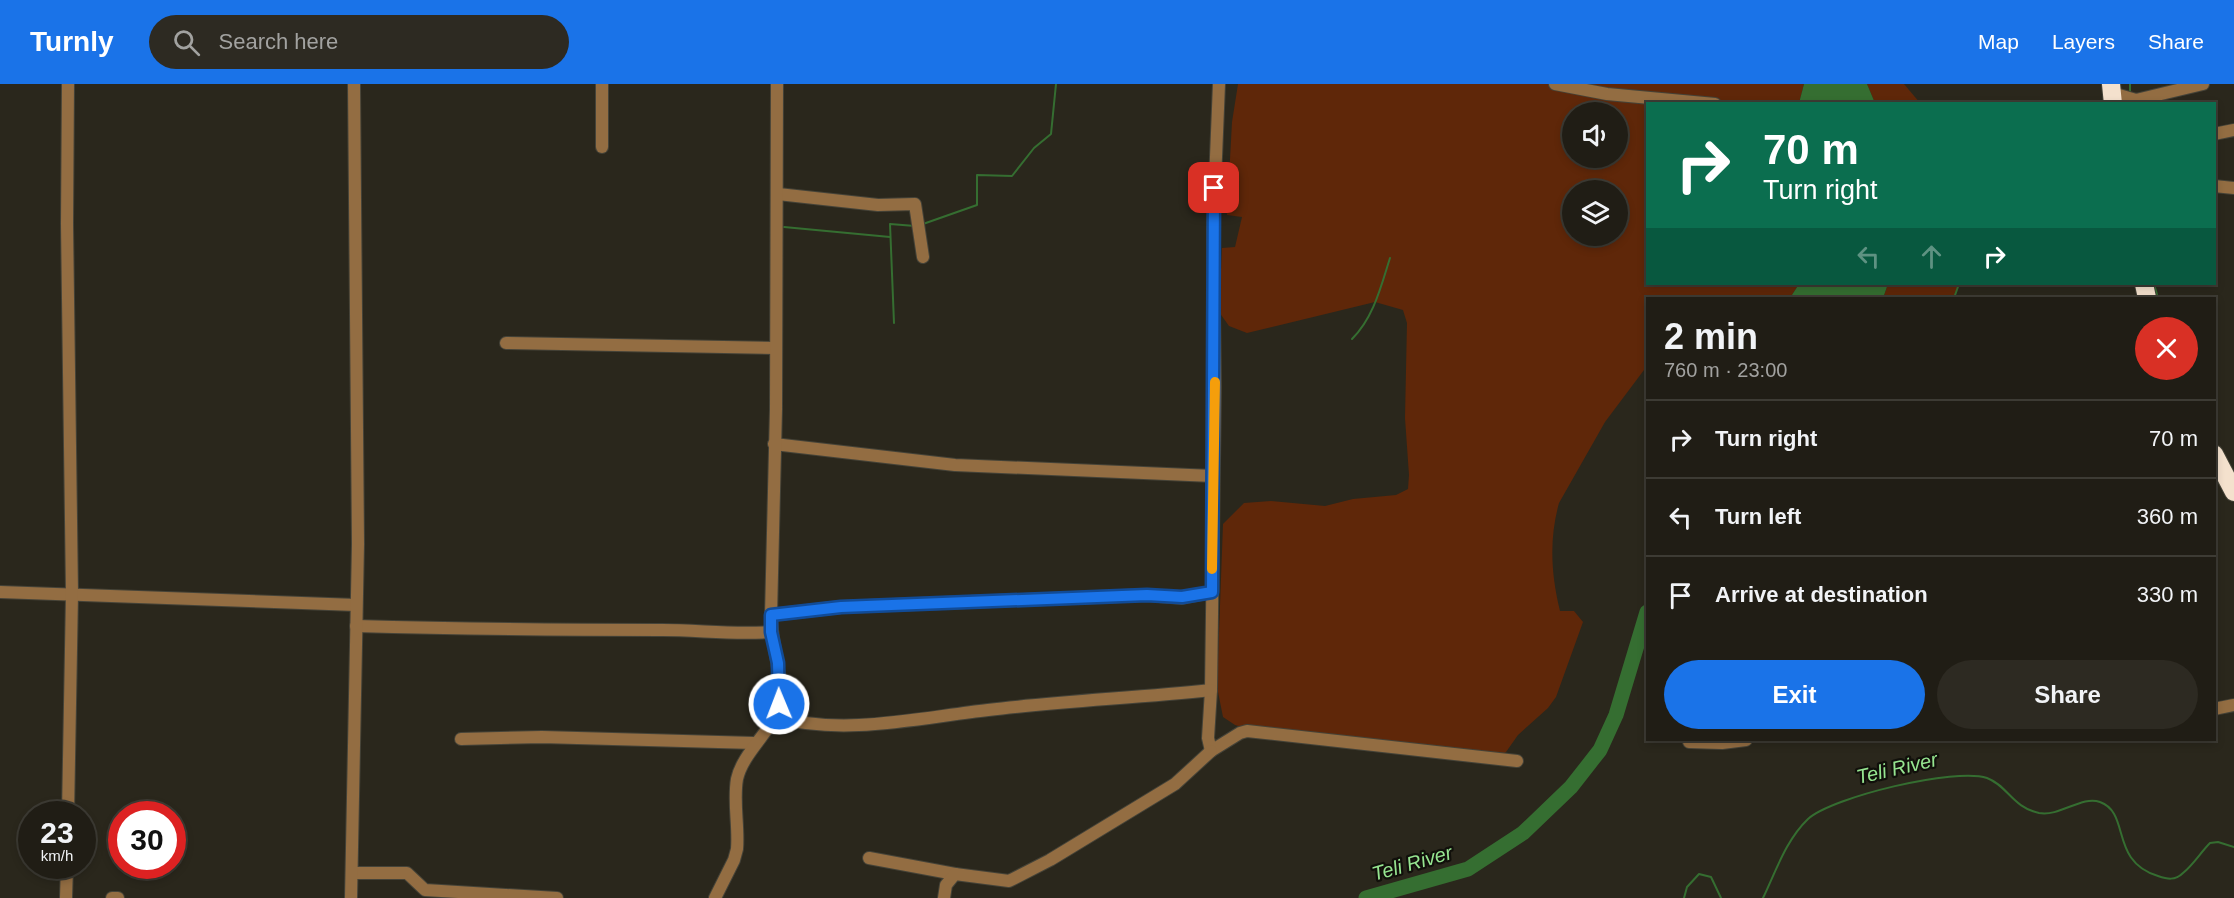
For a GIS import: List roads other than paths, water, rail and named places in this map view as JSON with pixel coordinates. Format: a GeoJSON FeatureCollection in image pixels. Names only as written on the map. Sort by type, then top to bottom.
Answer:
{"type":"FeatureCollection","features":[{"type":"Feature","properties":{"kind":"highway"},"geometry":{"type":"LineString","coordinates":[[2216,458],[2234,492]]}},
{"type":"Feature","properties":{"kind":"street"},"geometry":{"type":"LineString","coordinates":[[68,84],[67,224],[72,594],[68,801]]}},
{"type":"Feature","properties":{"kind":"street"},"geometry":{"type":"LineString","coordinates":[[351,898],[356,626],[354,84]]}},
{"type":"Feature","properties":{"kind":"street"},"geometry":{"type":"LineString","coordinates":[[602,84],[602,147]]}},
{"type":"Feature","properties":{"kind":"street"},"geometry":{"type":"LineString","coordinates":[[715,898],[734,860],[738,837],[737,779],[754,743],[775,717],[779,704],[778,663],[771,632],[778,194],[775,148],[777,84]]}},
{"type":"Feature","properties":{"kind":"street"},"geometry":{"type":"LineString","coordinates":[[1211,751],[1208,738],[1211,690],[1214,476],[1213,230],[1219,84]]}},
{"type":"Feature","properties":{"kind":"street"},"geometry":{"type":"LineString","coordinates":[[1555,84],[1607,94],[1693,102]]}},
{"type":"Feature","properties":{"kind":"street"},"geometry":{"type":"LineString","coordinates":[[2112,94],[2136,100],[2203,84]]}},
{"type":"Feature","properties":{"kind":"street"},"geometry":{"type":"LineString","coordinates":[[2216,134],[2234,130]]}},
{"type":"Feature","properties":{"kind":"street"},"geometry":{"type":"LineString","coordinates":[[2216,186],[2234,188]]}},
{"type":"Feature","properties":{"kind":"street"},"geometry":{"type":"LineString","coordinates":[[778,194],[878,205],[915,204],[923,257]]}},
{"type":"Feature","properties":{"kind":"street"},"geometry":{"type":"LineString","coordinates":[[506,343],[776,348]]}},
{"type":"Feature","properties":{"kind":"street"},"geometry":{"type":"LineString","coordinates":[[774,444],[955,465],[1214,476]]}},
{"type":"Feature","properties":{"kind":"street"},"geometry":{"type":"LineString","coordinates":[[0,592],[356,605]]}},
{"type":"Feature","properties":{"kind":"street"},"geometry":{"type":"LineString","coordinates":[[771,615],[841,607],[1147,595],[1182,597],[1212,592]]}},
{"type":"Feature","properties":{"kind":"street"},"geometry":{"type":"LineString","coordinates":[[356,626],[502,630],[690,630],[738,635],[771,632]]}},
{"type":"Feature","properties":{"kind":"street"},"geometry":{"type":"LineString","coordinates":[[775,717],[795,723],[847,725],[1211,690]]}},
{"type":"Feature","properties":{"kind":"street"},"geometry":{"type":"LineString","coordinates":[[2216,709],[2234,705]]}},
{"type":"Feature","properties":{"kind":"street"},"geometry":{"type":"LineString","coordinates":[[869,858],[955,874],[1009,881],[1050,860],[1175,784],[1211,751],[1247,731],[1517,760]]}},
{"type":"Feature","properties":{"kind":"street"},"geometry":{"type":"LineString","coordinates":[[461,739],[542,737],[754,743]]}},
{"type":"Feature","properties":{"kind":"street"},"geometry":{"type":"LineString","coordinates":[[1689,742],[1738,741]]}},
{"type":"Feature","properties":{"kind":"street"},"geometry":{"type":"LineString","coordinates":[[353,873],[407,873],[425,890],[557,898]]}},
{"type":"Feature","properties":{"kind":"street"},"geometry":{"type":"LineString","coordinates":[[944,898],[946,885],[955,874]]}},
{"type":"Feature","properties":{"kind":"street"},"geometry":{"type":"LineString","coordinates":[[66,898],[67,879]]}},
{"type":"Feature","properties":{"kind":"street"},"geometry":{"type":"LineString","coordinates":[[112,898],[118,898]]}},
{"type":"Feature","properties":{"kind":"waterway"},"geometry":{"type":"LineString","coordinates":[[923,224],[977,205],[977,175],[1012,176],[1034,148],[1051,134],[1056,84]]}},
{"type":"Feature","properties":{"kind":"waterway"},"geometry":{"type":"LineString","coordinates":[[2130,84],[2130,93]]}},
{"type":"Feature","properties":{"kind":"waterway"},"geometry":{"type":"LineString","coordinates":[[894,323],[890,224],[915,226]]}},
{"type":"Feature","properties":{"kind":"waterway"},"geometry":{"type":"LineString","coordinates":[[784,227],[890,237]]}},
{"type":"Feature","properties":{"kind":"waterway"},"geometry":{"type":"LineString","coordinates":[[1352,339],[1371,311],[1390,258]]}},
{"type":"Feature","properties":{"kind":"waterway"},"geometry":{"type":"LineString","coordinates":[[1954,297],[1959,285]]}},
{"type":"Feature","properties":{"kind":"waterway"},"geometry":{"type":"LineString","coordinates":[[2154,285],[2158,297]]}},
{"type":"Feature","properties":{"kind":"waterway","name":"Teli River"},"geometry":{"type":"LineString","coordinates":[[1366,898],[1468,869],[1523,833],[1571,787],[1600,750],[1616,715],[1646,615]]}},
{"type":"Feature","properties":{"kind":"waterway","name":"Teli River"},"geometry":{"type":"LineString","coordinates":[[1763,898],[1794,836],[1808,819],[1821,810],[1867,793],[1923,780],[1949,777],[1987,778],[2000,786],[2022,806],[2039,813],[2055,812],[2086,801],[2100,802],[2115,816],[2126,849],[2133,860],[2143,869],[2165,878],[2180,876],[2210,843],[2218,842],[2234,847]]}},
{"type":"Feature","properties":{"kind":"waterway","name":"Teli River"},"geometry":{"type":"LineString","coordinates":[[1684,898],[1687,887],[1699,874],[1711,877],[1721,898]]}}]}
